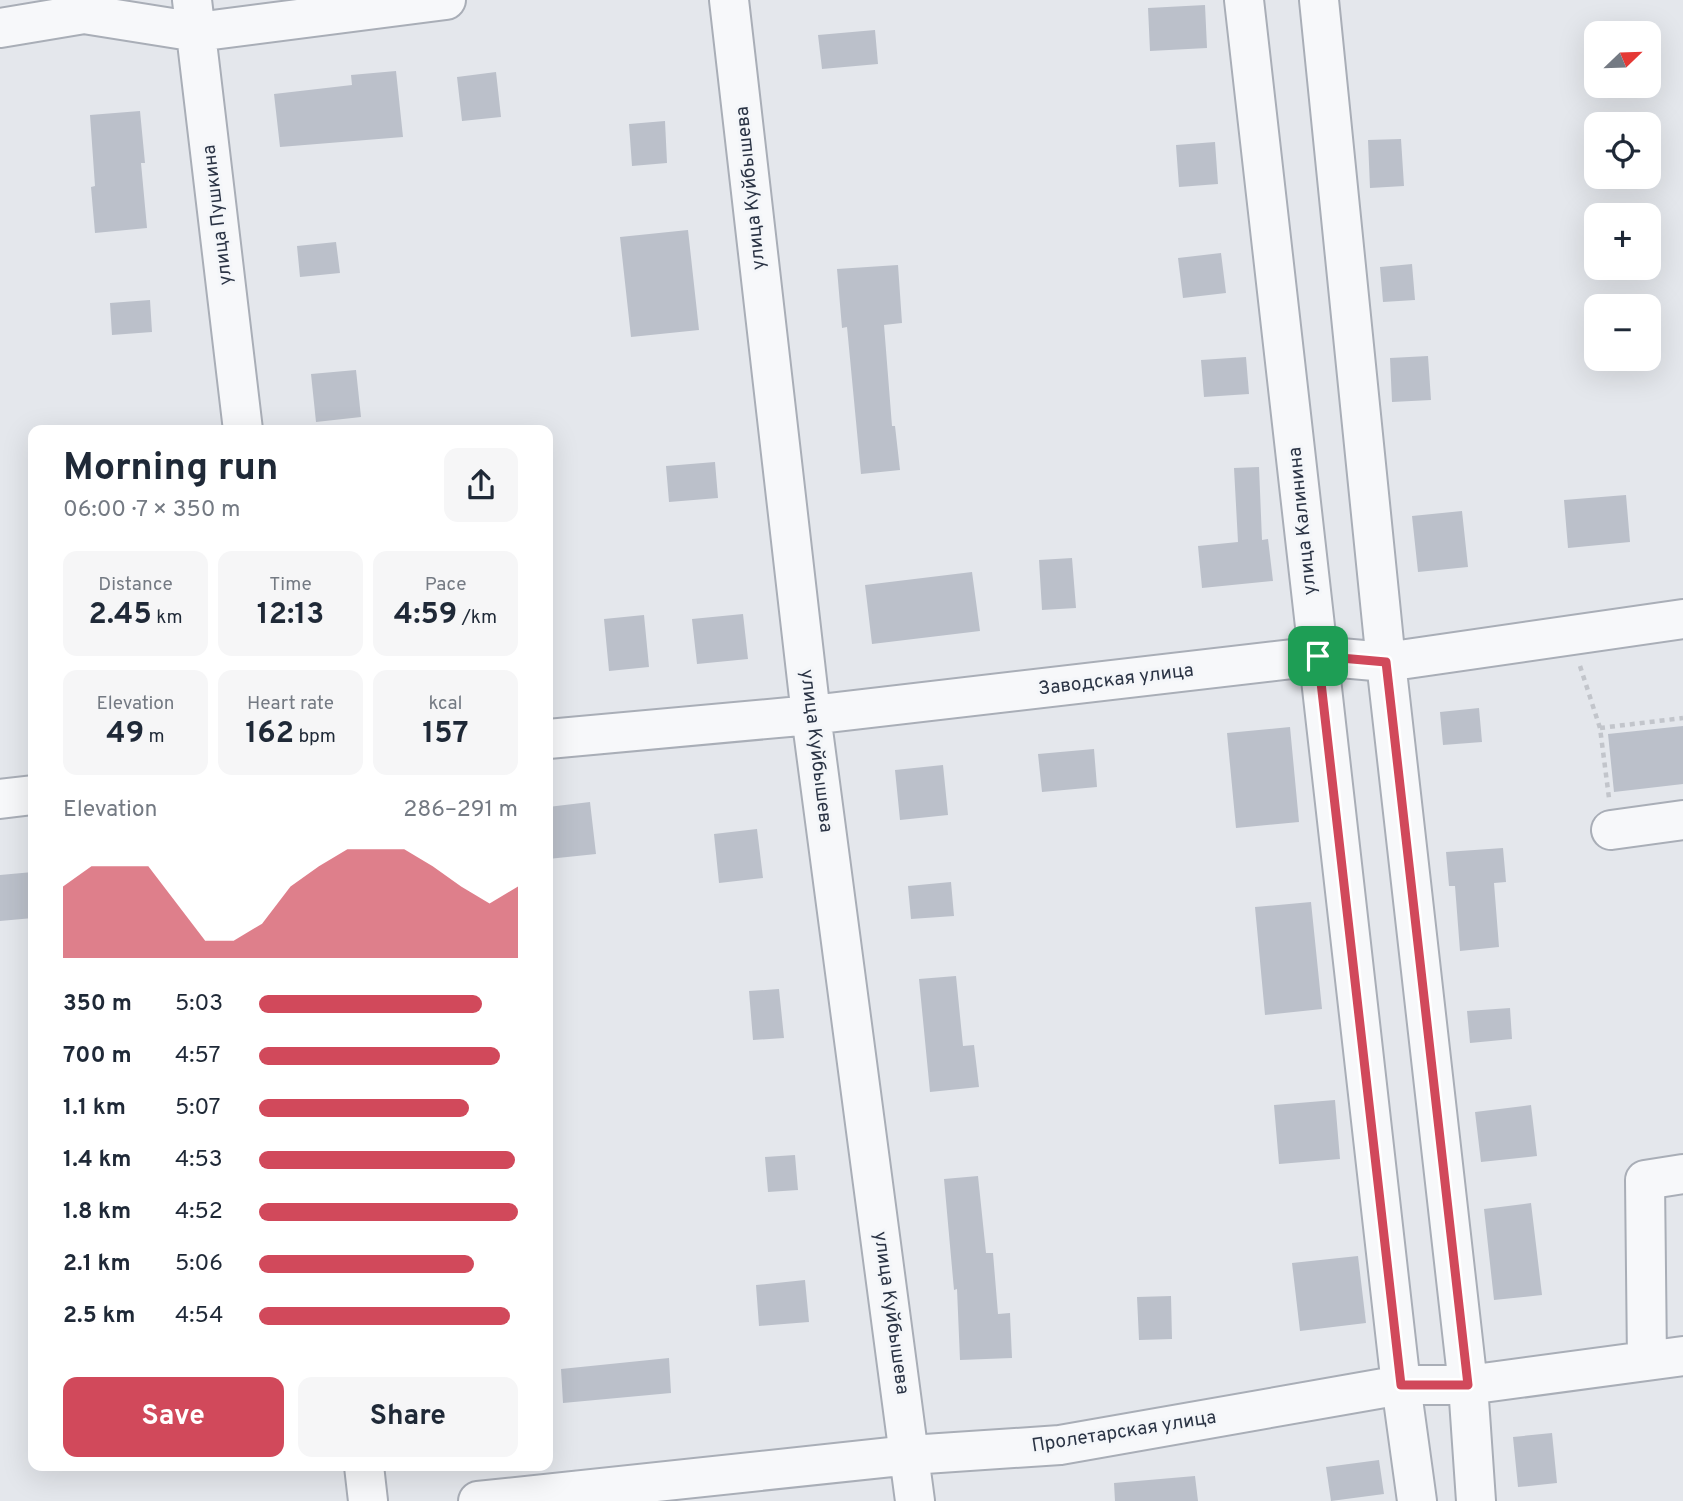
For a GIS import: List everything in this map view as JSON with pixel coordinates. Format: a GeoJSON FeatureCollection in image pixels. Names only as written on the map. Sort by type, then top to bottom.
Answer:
{"type":"FeatureCollection","features":[{"type":"Feature","properties":{"kind":"street"},"geometry":{"type":"LineString","coordinates":[[0,28],[84,13],[195,16],[446,0]]}},
{"type":"Feature","properties":{"kind":"street","name":"улица Куйбышева"},"geometry":{"type":"LineString","coordinates":[[729,0],[810,715],[915,1501]]}},
{"type":"Feature","properties":{"kind":"street","name":"улица Калинина"},"geometry":{"type":"LineString","coordinates":[[1244,0],[1401,1385],[1417,1501]]}},
{"type":"Feature","properties":{"kind":"street"},"geometry":{"type":"LineString","coordinates":[[1319,0],[1386,662],[1468,1385],[1476,1501]]}},
{"type":"Feature","properties":{"kind":"street","name":"улица Пушкина"},"geometry":{"type":"LineString","coordinates":[[195,16],[242,425]]}},
{"type":"Feature","properties":{"kind":"street","name":"Заводская улица"},"geometry":{"type":"LineString","coordinates":[[553,739],[810,715],[1318,656],[1386,662],[1683,619]]}},
{"type":"Feature","properties":{"kind":"street"},"geometry":{"type":"LineString","coordinates":[[0,799],[28,796]]}},
{"type":"Feature","properties":{"kind":"street"},"geometry":{"type":"LineString","coordinates":[[1611,830],[1683,820]]}},
{"type":"Feature","properties":{"kind":"street"},"geometry":{"type":"LineString","coordinates":[[1665,1359],[1644,1180],[1683,1174]]}},
{"type":"Feature","properties":{"kind":"street","name":"Пролетарская улица"},"geometry":{"type":"LineString","coordinates":[[478,1501],[910,1455],[1060,1445],[1401,1385],[1468,1385],[1665,1359]]}},
{"type":"Feature","properties":{"kind":"street"},"geometry":{"type":"LineString","coordinates":[[365,1471],[368,1501]]}},
{"type":"Feature","properties":{"kind":"path"},"geometry":{"type":"LineString","coordinates":[[1547,639],[1578,659],[1600,728],[1608,789]]}},
{"type":"Feature","properties":{"kind":"path"},"geometry":{"type":"LineString","coordinates":[[1600,728],[1683,718]]}},
{"type":"Feature","properties":{"kind":"building"},"geometry":{"type":"Polygon","coordinates":[[[1205,5],[1207,48],[1150,51],[1148,8],[1205,5]]]}},
{"type":"Feature","properties":{"kind":"building"},"geometry":{"type":"Polygon","coordinates":[[[875,30],[878,64],[822,69],[818,35],[875,30]]]}},
{"type":"Feature","properties":{"kind":"building"},"geometry":{"type":"Polygon","coordinates":[[[396,71],[403,137],[280,147],[274,94],[352,85],[351,75],[396,71]]]}},
{"type":"Feature","properties":{"kind":"building"},"geometry":{"type":"Polygon","coordinates":[[[496,72],[501,117],[462,121],[457,77],[496,72]]]}},
{"type":"Feature","properties":{"kind":"building"},"geometry":{"type":"Polygon","coordinates":[[[140,111],[145,163],[141,163],[147,228],[95,233],[90,115],[140,111]]]}},
{"type":"Feature","properties":{"kind":"building"},"geometry":{"type":"Polygon","coordinates":[[[665,121],[667,163],[632,166],[629,124],[665,121]]]}},
{"type":"Feature","properties":{"kind":"building"},"geometry":{"type":"Polygon","coordinates":[[[1401,139],[1404,186],[1370,188],[1368,140],[1401,139]]]}},
{"type":"Feature","properties":{"kind":"building"},"geometry":{"type":"Polygon","coordinates":[[[1215,142],[1218,184],[1179,187],[1176,145],[1215,142]]]}},
{"type":"Feature","properties":{"kind":"building"},"geometry":{"type":"Polygon","coordinates":[[[688,230],[699,330],[631,337],[620,237],[688,230]]]}},
{"type":"Feature","properties":{"kind":"building"},"geometry":{"type":"Polygon","coordinates":[[[336,242],[340,273],[300,277],[297,246],[336,242]]]}},
{"type":"Feature","properties":{"kind":"building"},"geometry":{"type":"Polygon","coordinates":[[[1221,253],[1226,293],[1183,298],[1178,258],[1221,253]]]}},
{"type":"Feature","properties":{"kind":"building"},"geometry":{"type":"Polygon","coordinates":[[[1412,264],[1415,300],[1383,302],[1380,267],[1412,264]]]}},
{"type":"Feature","properties":{"kind":"building"},"geometry":{"type":"Polygon","coordinates":[[[898,265],[902,323],[884,325],[892,426],[895,426],[900,470],[861,474],[847,327],[842,328],[837,269],[898,265]]]}},
{"type":"Feature","properties":{"kind":"building"},"geometry":{"type":"Polygon","coordinates":[[[150,300],[152,332],[112,335],[110,303],[150,300]]]}},
{"type":"Feature","properties":{"kind":"building"},"geometry":{"type":"Polygon","coordinates":[[[1428,356],[1431,400],[1392,402],[1390,358],[1428,356]]]}},
{"type":"Feature","properties":{"kind":"building"},"geometry":{"type":"Polygon","coordinates":[[[1246,357],[1249,394],[1204,397],[1201,360],[1246,357]]]}},
{"type":"Feature","properties":{"kind":"building"},"geometry":{"type":"Polygon","coordinates":[[[356,370],[361,417],[316,422],[311,374],[356,370]]]}},
{"type":"Feature","properties":{"kind":"building"},"geometry":{"type":"Polygon","coordinates":[[[715,462],[718,498],[669,502],[666,466],[715,462]]]}},
{"type":"Feature","properties":{"kind":"building"},"geometry":{"type":"Polygon","coordinates":[[[1259,467],[1262,540],[1268,539],[1273,581],[1202,588],[1198,546],[1238,542],[1234,468],[1259,467]]]}},
{"type":"Feature","properties":{"kind":"building"},"geometry":{"type":"Polygon","coordinates":[[[1626,495],[1630,542],[1568,548],[1564,500],[1626,495]]]}},
{"type":"Feature","properties":{"kind":"building"},"geometry":{"type":"Polygon","coordinates":[[[1462,511],[1468,567],[1418,572],[1412,516],[1462,511]]]}},
{"type":"Feature","properties":{"kind":"building"},"geometry":{"type":"Polygon","coordinates":[[[1072,558],[1076,608],[1042,610],[1039,560],[1072,558]]]}},
{"type":"Feature","properties":{"kind":"building"},"geometry":{"type":"Polygon","coordinates":[[[972,572],[980,631],[872,644],[865,585],[972,572]]]}},
{"type":"Feature","properties":{"kind":"building"},"geometry":{"type":"Polygon","coordinates":[[[743,614],[748,659],[697,664],[692,619],[743,614]]]}},
{"type":"Feature","properties":{"kind":"building"},"geometry":{"type":"Polygon","coordinates":[[[644,615],[649,667],[609,671],[604,619],[644,615]]]}},
{"type":"Feature","properties":{"kind":"building"},"geometry":{"type":"Polygon","coordinates":[[[1479,708],[1482,742],[1443,745],[1440,712],[1479,708]]]}},
{"type":"Feature","properties":{"kind":"building"},"geometry":{"type":"Polygon","coordinates":[[[1683,726],[1683,784],[1614,792],[1608,734],[1683,726]]]}},
{"type":"Feature","properties":{"kind":"building"},"geometry":{"type":"Polygon","coordinates":[[[1290,727],[1299,822],[1236,828],[1227,733],[1290,727]]]}},
{"type":"Feature","properties":{"kind":"building"},"geometry":{"type":"Polygon","coordinates":[[[1094,749],[1097,787],[1042,792],[1038,754],[1094,749]]]}},
{"type":"Feature","properties":{"kind":"building"},"geometry":{"type":"Polygon","coordinates":[[[943,765],[948,815],[900,820],[895,770],[943,765]]]}},
{"type":"Feature","properties":{"kind":"building"},"geometry":{"type":"Polygon","coordinates":[[[590,802],[596,854],[553,858],[553,806],[590,802]]]}},
{"type":"Feature","properties":{"kind":"building"},"geometry":{"type":"Polygon","coordinates":[[[757,829],[763,878],[719,883],[714,834],[757,829]]]}},
{"type":"Feature","properties":{"kind":"building"},"geometry":{"type":"Polygon","coordinates":[[[1503,848],[1506,882],[1494,883],[1499,947],[1460,951],[1455,886],[1449,886],[1446,852],[1503,848]]]}},
{"type":"Feature","properties":{"kind":"building"},"geometry":{"type":"Polygon","coordinates":[[[28,872],[28,918],[0,921],[0,875],[28,872]]]}},
{"type":"Feature","properties":{"kind":"building"},"geometry":{"type":"Polygon","coordinates":[[[951,882],[954,916],[911,919],[908,886],[951,882]]]}},
{"type":"Feature","properties":{"kind":"building"},"geometry":{"type":"Polygon","coordinates":[[[1311,902],[1322,1009],[1265,1015],[1255,907],[1311,902]]]}},
{"type":"Feature","properties":{"kind":"building"},"geometry":{"type":"Polygon","coordinates":[[[956,976],[963,1046],[974,1045],[979,1087],[930,1092],[919,979],[956,976]]]}},
{"type":"Feature","properties":{"kind":"building"},"geometry":{"type":"Polygon","coordinates":[[[779,989],[784,1038],[753,1040],[749,991],[779,989]]]}},
{"type":"Feature","properties":{"kind":"building"},"geometry":{"type":"Polygon","coordinates":[[[1510,1008],[1512,1039],[1470,1043],[1467,1011],[1510,1008]]]}},
{"type":"Feature","properties":{"kind":"building"},"geometry":{"type":"Polygon","coordinates":[[[1335,1100],[1340,1159],[1279,1164],[1274,1105],[1335,1100]]]}},
{"type":"Feature","properties":{"kind":"building"},"geometry":{"type":"Polygon","coordinates":[[[1531,1105],[1537,1156],[1481,1162],[1475,1112],[1531,1105]]]}},
{"type":"Feature","properties":{"kind":"building"},"geometry":{"type":"Polygon","coordinates":[[[795,1155],[798,1190],[768,1192],[765,1157],[795,1155]]]}},
{"type":"Feature","properties":{"kind":"building"},"geometry":{"type":"Polygon","coordinates":[[[978,1176],[986,1253],[993,1253],[998,1314],[1010,1313],[1012,1358],[960,1360],[957,1289],[954,1290],[944,1179],[978,1176]]]}},
{"type":"Feature","properties":{"kind":"building"},"geometry":{"type":"Polygon","coordinates":[[[1531,1203],[1542,1295],[1494,1300],[1484,1209],[1531,1203]]]}},
{"type":"Feature","properties":{"kind":"building"},"geometry":{"type":"Polygon","coordinates":[[[1358,1256],[1366,1323],[1300,1331],[1292,1263],[1358,1256]]]}},
{"type":"Feature","properties":{"kind":"building"},"geometry":{"type":"Polygon","coordinates":[[[805,1280],[809,1322],[759,1326],[756,1285],[805,1280]]]}},
{"type":"Feature","properties":{"kind":"building"},"geometry":{"type":"Polygon","coordinates":[[[1171,1296],[1172,1339],[1139,1340],[1137,1297],[1171,1296]]]}},
{"type":"Feature","properties":{"kind":"building"},"geometry":{"type":"Polygon","coordinates":[[[669,1358],[671,1393],[563,1403],[561,1369],[669,1358]]]}},
{"type":"Feature","properties":{"kind":"building"},"geometry":{"type":"Polygon","coordinates":[[[1552,1433],[1557,1483],[1518,1487],[1513,1437],[1552,1433]]]}},
{"type":"Feature","properties":{"kind":"building"},"geometry":{"type":"Polygon","coordinates":[[[1379,1460],[1384,1494],[1331,1501],[1326,1467],[1379,1460]]]}},
{"type":"Feature","properties":{"kind":"building"},"geometry":{"type":"Polygon","coordinates":[[[1195,1476],[1198,1501],[1115,1501],[1114,1483],[1195,1476]]]}},
{"type":"Feature","properties":{"kind":"route"},"geometry":{"type":"LineString","coordinates":[[1318,656],[1386,662],[1468,1385],[1401,1385],[1318,656]]}}]}
